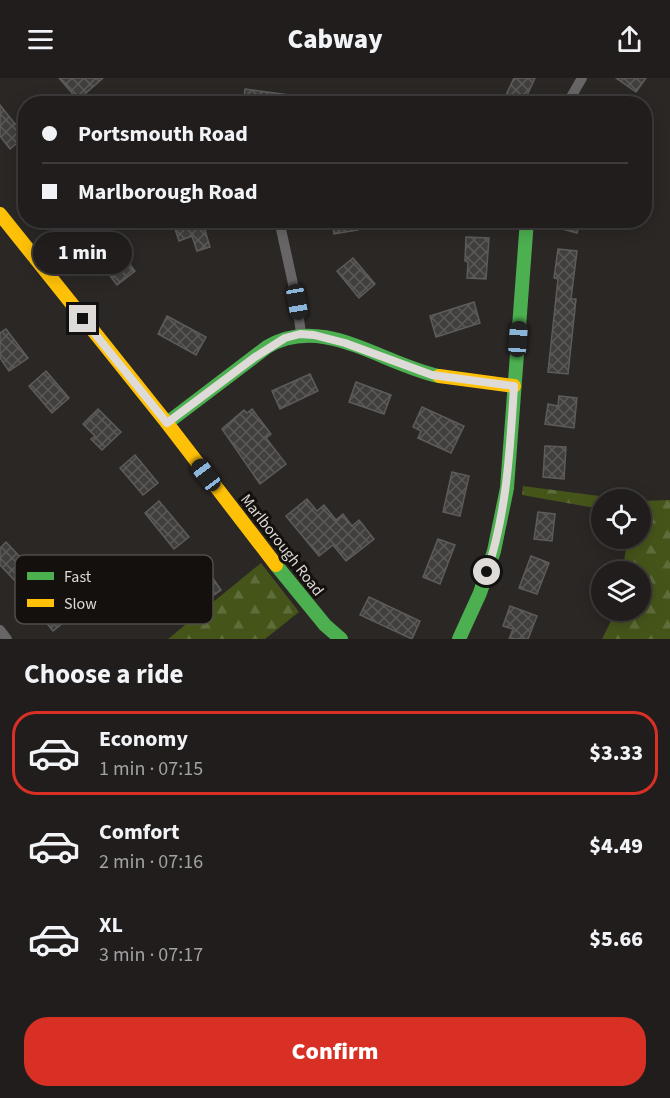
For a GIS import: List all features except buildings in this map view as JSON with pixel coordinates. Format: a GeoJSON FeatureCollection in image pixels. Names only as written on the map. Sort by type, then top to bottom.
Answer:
{"type":"FeatureCollection","features":[{"type":"Feature","properties":{"kind":"street"},"geometry":{"type":"LineString","coordinates":[[572,96],[582,78]]}},
{"type":"Feature","properties":{"kind":"street","name":"Marlborough Road"},"geometry":{"type":"LineString","coordinates":[[0,214],[167,423],[299,595],[325,625],[341,639]]}},
{"type":"Feature","properties":{"kind":"street"},"geometry":{"type":"LineString","coordinates":[[281,228],[297,302],[300,334]]}},
{"type":"Feature","properties":{"kind":"street"},"geometry":{"type":"LineString","coordinates":[[459,639],[480,593],[494,550],[508,482],[526,228]]}},
{"type":"Feature","properties":{"kind":"street"},"geometry":{"type":"LineString","coordinates":[[167,423],[255,357],[285,338],[300,334],[345,343],[432,375],[514,386]]}},
{"type":"Feature","properties":{"kind":"street"},"geometry":{"type":"LineString","coordinates":[[0,630],[7,639]]}},
{"type":"Feature","properties":{"kind":"green space"},"geometry":{"type":"Polygon","coordinates":[[[523,486],[591,495],[591,507],[522,495],[523,486]]]}},
{"type":"Feature","properties":{"kind":"green space"},"geometry":{"type":"Polygon","coordinates":[[[670,500],[670,639],[602,639],[611,621],[651,621],[651,561],[624,561],[626,549],[651,549],[651,501],[670,500]]]}},
{"type":"Feature","properties":{"kind":"green space"},"geometry":{"type":"Polygon","coordinates":[[[261,563],[299,612],[265,639],[168,639],[186,624],[213,624],[213,602],[261,563]]]}},
{"type":"Feature","properties":{"kind":"traffic: fast"},"geometry":{"type":"LineString","coordinates":[[459,639],[480,593],[494,551],[507,488],[526,228]]}},
{"type":"Feature","properties":{"kind":"traffic: fast"},"geometry":{"type":"LineString","coordinates":[[167,423],[267,347],[288,338],[309,336],[331,338],[439,376]]}},
{"type":"Feature","properties":{"kind":"traffic: fast"},"geometry":{"type":"LineString","coordinates":[[276,565],[325,625],[341,639]]}},
{"type":"Feature","properties":{"kind":"traffic: slow"},"geometry":{"type":"LineString","coordinates":[[0,214],[167,423],[276,565]]}},
{"type":"Feature","properties":{"kind":"traffic: slow"},"geometry":{"type":"LineString","coordinates":[[439,376],[514,386]]}},
{"type":"Feature","properties":{"kind":"route"},"geometry":{"type":"LineString","coordinates":[[83,319],[167,423],[255,357],[285,338],[300,334],[345,343],[432,375],[514,386],[507,488],[502,517],[487,572]]}}]}
